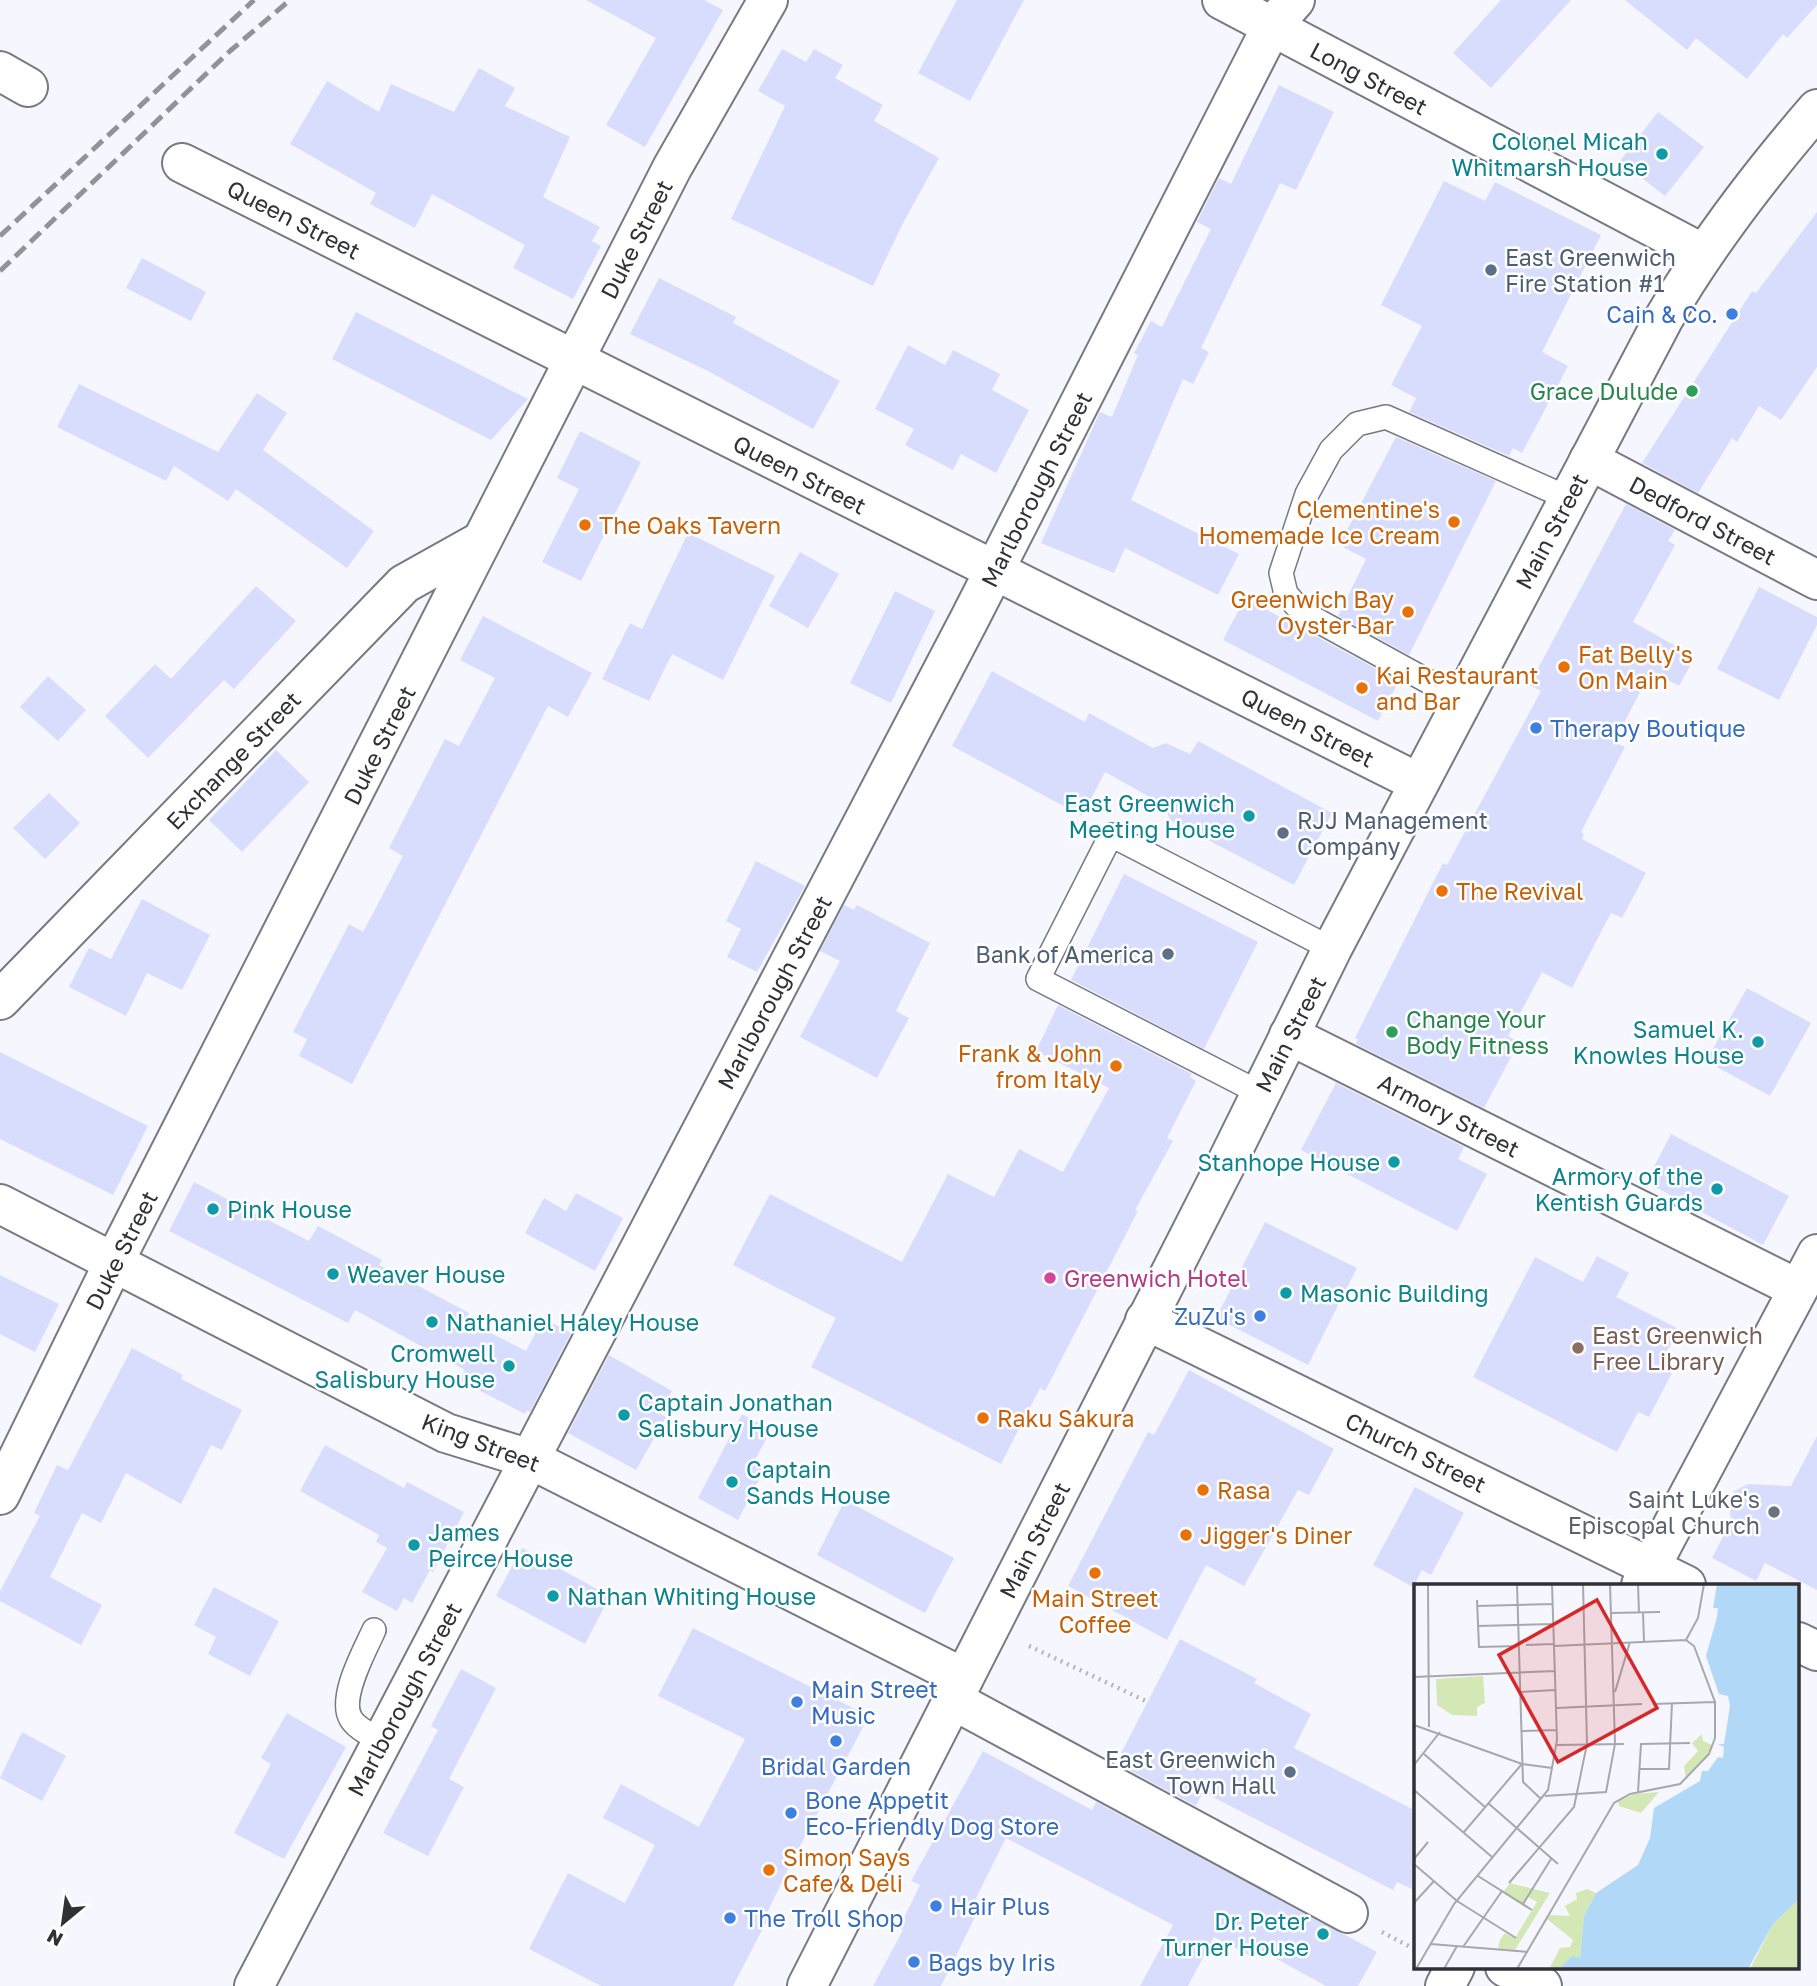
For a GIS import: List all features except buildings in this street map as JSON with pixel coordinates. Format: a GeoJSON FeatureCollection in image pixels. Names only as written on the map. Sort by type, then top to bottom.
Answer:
{"type":"FeatureCollection","features":[{"type":"Feature","properties":{"kind":"street","name":"Duke Street"},"geometry":{"type":"LineString","coordinates":[[0,1495],[113,1264],[389,728],[481,541],[672,168],[768,0]]}},
{"type":"Feature","properties":{"kind":"street","name":"Long Street"},"geometry":{"type":"LineString","coordinates":[[1222,0],[1284,13],[1702,253]]}},
{"type":"Feature","properties":{"kind":"street","name":"Marlborough Street"},"geometry":{"type":"LineString","coordinates":[[254,1986],[1284,13]]}},
{"type":"Feature","properties":{"kind":"street","name":"Main Street"},"geometry":{"type":"LineString","coordinates":[[807,1986],[1332,948],[1664,318],[1702,253],[1747,192],[1817,109]]}},
{"type":"Feature","properties":{"kind":"street","name":"Queen Street"},"geometry":{"type":"LineString","coordinates":[[182,163],[1419,783]]}},
{"type":"Feature","properties":{"kind":"street","name":"Dedford Street"},"geometry":{"type":"LineString","coordinates":[[1589,460],[1817,580]]}},
{"type":"Feature","properties":{"kind":"street","name":"Exchange Street"},"geometry":{"type":"LineString","coordinates":[[0,1000],[404,584],[481,541]]}},
{"type":"Feature","properties":{"kind":"street","name":"Armory Street"},"geometry":{"type":"LineString","coordinates":[[1289,1035],[1798,1289]]}},
{"type":"Feature","properties":{"kind":"street","name":"King Street"},"geometry":{"type":"LineString","coordinates":[[0,1204],[446,1433],[530,1459],[958,1689],[1348,1913]]}},
{"type":"Feature","properties":{"kind":"street"},"geometry":{"type":"LineString","coordinates":[[1646,1576],[1817,1255]]}},
{"type":"Feature","properties":{"kind":"street","name":"Church Street"},"geometry":{"type":"LineString","coordinates":[[1145,1320],[1646,1576],[1682,1584]]}},
{"type":"Feature","properties":{"kind":"street"},"geometry":{"type":"LineString","coordinates":[[1800,1643],[1817,1651]]}},
{"type":"Feature","properties":{"kind":"street"},"geometry":{"type":"LineString","coordinates":[[1446,1986],[1455,1968]]}},
{"type":"Feature","properties":{"kind":"street"},"geometry":{"type":"LineString","coordinates":[[1507,1968],[1542,1986]]}},
{"type":"Feature","properties":{"kind":"lane"},"geometry":{"type":"LineString","coordinates":[[1462,700],[1302,612],[1286,594],[1281,573],[1307,494],[1331,450],[1357,424],[1386,417],[1568,498]]}},
{"type":"Feature","properties":{"kind":"lane"},"geometry":{"type":"LineString","coordinates":[[1260,1093],[1038,979],[1111,835],[1332,948]]}},
{"type":"Feature","properties":{"kind":"lane"},"geometry":{"type":"LineString","coordinates":[[374,1630],[348,1693],[349,1717],[358,1727],[382,1741]]}},
{"type":"Feature","properties":{"kind":"path"},"geometry":{"type":"LineString","coordinates":[[1030,1646],[1148,1702]]}},
{"type":"Feature","properties":{"kind":"railway"},"geometry":{"type":"LineString","coordinates":[[0,236],[254,0]]}},
{"type":"Feature","properties":{"kind":"railway"},"geometry":{"type":"LineString","coordinates":[[0,271],[230,51],[290,0]]}},
{"type":"Feature","properties":{"kind":"place","name":"Colonel Micah Whitmarsh House"},"geometry":{"type":"Point","coordinates":[1662,154]}},
{"type":"Feature","properties":{"kind":"place","name":"East Greenwich Fire Station #1"},"geometry":{"type":"Point","coordinates":[1491,270]}},
{"type":"Feature","properties":{"kind":"place","name":"Cain & Co."},"geometry":{"type":"Point","coordinates":[1732,314]}},
{"type":"Feature","properties":{"kind":"place","name":"Grace Dulude"},"geometry":{"type":"Point","coordinates":[1692,391]}},
{"type":"Feature","properties":{"kind":"place","name":"Clementine's Homemade Ice Cream"},"geometry":{"type":"Point","coordinates":[1454,522]}},
{"type":"Feature","properties":{"kind":"place","name":"The Oaks Tavern"},"geometry":{"type":"Point","coordinates":[585,525]}},
{"type":"Feature","properties":{"kind":"place","name":"Greenwich Bay Oyster Bar"},"geometry":{"type":"Point","coordinates":[1408,612]}},
{"type":"Feature","properties":{"kind":"place","name":"Fat Belly's On Main"},"geometry":{"type":"Point","coordinates":[1564,667]}},
{"type":"Feature","properties":{"kind":"place","name":"Kai Restaurant and Bar"},"geometry":{"type":"Point","coordinates":[1362,688]}},
{"type":"Feature","properties":{"kind":"place","name":"Therapy Boutique"},"geometry":{"type":"Point","coordinates":[1536,728]}},
{"type":"Feature","properties":{"kind":"place","name":"East Greenwich Meeting House"},"geometry":{"type":"Point","coordinates":[1249,816]}},
{"type":"Feature","properties":{"kind":"place","name":"RJJ Management Company"},"geometry":{"type":"Point","coordinates":[1283,833]}},
{"type":"Feature","properties":{"kind":"place","name":"The Revival"},"geometry":{"type":"Point","coordinates":[1442,891]}},
{"type":"Feature","properties":{"kind":"place","name":"Bank of America"},"geometry":{"type":"Point","coordinates":[1168,954]}},
{"type":"Feature","properties":{"kind":"place","name":"Change Your Body Fitness"},"geometry":{"type":"Point","coordinates":[1392,1032]}},
{"type":"Feature","properties":{"kind":"place","name":"Samuel K. Knowles House"},"geometry":{"type":"Point","coordinates":[1758,1042]}},
{"type":"Feature","properties":{"kind":"place","name":"Frank & John from Italy"},"geometry":{"type":"Point","coordinates":[1116,1066]}},
{"type":"Feature","properties":{"kind":"place","name":"Stanhope House"},"geometry":{"type":"Point","coordinates":[1394,1162]}},
{"type":"Feature","properties":{"kind":"place","name":"Armory of the Kentish Guards"},"geometry":{"type":"Point","coordinates":[1717,1189]}},
{"type":"Feature","properties":{"kind":"place","name":"Pink House"},"geometry":{"type":"Point","coordinates":[213,1209]}},
{"type":"Feature","properties":{"kind":"place","name":"Weaver House"},"geometry":{"type":"Point","coordinates":[333,1274]}},
{"type":"Feature","properties":{"kind":"place","name":"Greenwich Hotel"},"geometry":{"type":"Point","coordinates":[1050,1278]}},
{"type":"Feature","properties":{"kind":"place","name":"Masonic Building"},"geometry":{"type":"Point","coordinates":[1286,1293]}},
{"type":"Feature","properties":{"kind":"place","name":"ZuZu's"},"geometry":{"type":"Point","coordinates":[1260,1316]}},
{"type":"Feature","properties":{"kind":"place","name":"Nathaniel Haley House"},"geometry":{"type":"Point","coordinates":[432,1322]}},
{"type":"Feature","properties":{"kind":"place","name":"East Greenwich Free Library"},"geometry":{"type":"Point","coordinates":[1578,1348]}},
{"type":"Feature","properties":{"kind":"place","name":"Cromwell Salisbury House"},"geometry":{"type":"Point","coordinates":[509,1366]}},
{"type":"Feature","properties":{"kind":"place","name":"Captain Jonathan Salisbury House"},"geometry":{"type":"Point","coordinates":[624,1415]}},
{"type":"Feature","properties":{"kind":"place","name":"Raku Sakura"},"geometry":{"type":"Point","coordinates":[983,1418]}},
{"type":"Feature","properties":{"kind":"place","name":"Captain Sands House"},"geometry":{"type":"Point","coordinates":[732,1482]}},
{"type":"Feature","properties":{"kind":"place","name":"Rasa"},"geometry":{"type":"Point","coordinates":[1203,1490]}},
{"type":"Feature","properties":{"kind":"place","name":"Saint Luke's Episcopal Church"},"geometry":{"type":"Point","coordinates":[1774,1512]}},
{"type":"Feature","properties":{"kind":"place","name":"Jigger's Diner"},"geometry":{"type":"Point","coordinates":[1186,1535]}},
{"type":"Feature","properties":{"kind":"place","name":"James Peirce House"},"geometry":{"type":"Point","coordinates":[414,1545]}},
{"type":"Feature","properties":{"kind":"place","name":"Main Street Coffee"},"geometry":{"type":"Point","coordinates":[1095,1573]}},
{"type":"Feature","properties":{"kind":"place","name":"Nathan Whiting House"},"geometry":{"type":"Point","coordinates":[553,1596]}},
{"type":"Feature","properties":{"kind":"place","name":"Main Street Music"},"geometry":{"type":"Point","coordinates":[797,1702]}},
{"type":"Feature","properties":{"kind":"place","name":"Bridal Garden"},"geometry":{"type":"Point","coordinates":[836,1741]}},
{"type":"Feature","properties":{"kind":"place","name":"East Greenwich Town Hall"},"geometry":{"type":"Point","coordinates":[1290,1772]}},
{"type":"Feature","properties":{"kind":"place","name":"Bone Appetit Eco-Friendly Dog Store"},"geometry":{"type":"Point","coordinates":[791,1813]}},
{"type":"Feature","properties":{"kind":"place","name":"Simon Says Cafe & Deli"},"geometry":{"type":"Point","coordinates":[769,1870]}},
{"type":"Feature","properties":{"kind":"place","name":"Hair Plus"},"geometry":{"type":"Point","coordinates":[936,1906]}},
{"type":"Feature","properties":{"kind":"place","name":"The Troll Shop"},"geometry":{"type":"Point","coordinates":[730,1918]}},
{"type":"Feature","properties":{"kind":"place","name":"Dr. Peter Turner House"},"geometry":{"type":"Point","coordinates":[1323,1934]}},
{"type":"Feature","properties":{"kind":"place","name":"Bags by Iris"},"geometry":{"type":"Point","coordinates":[914,1962]}}]}
